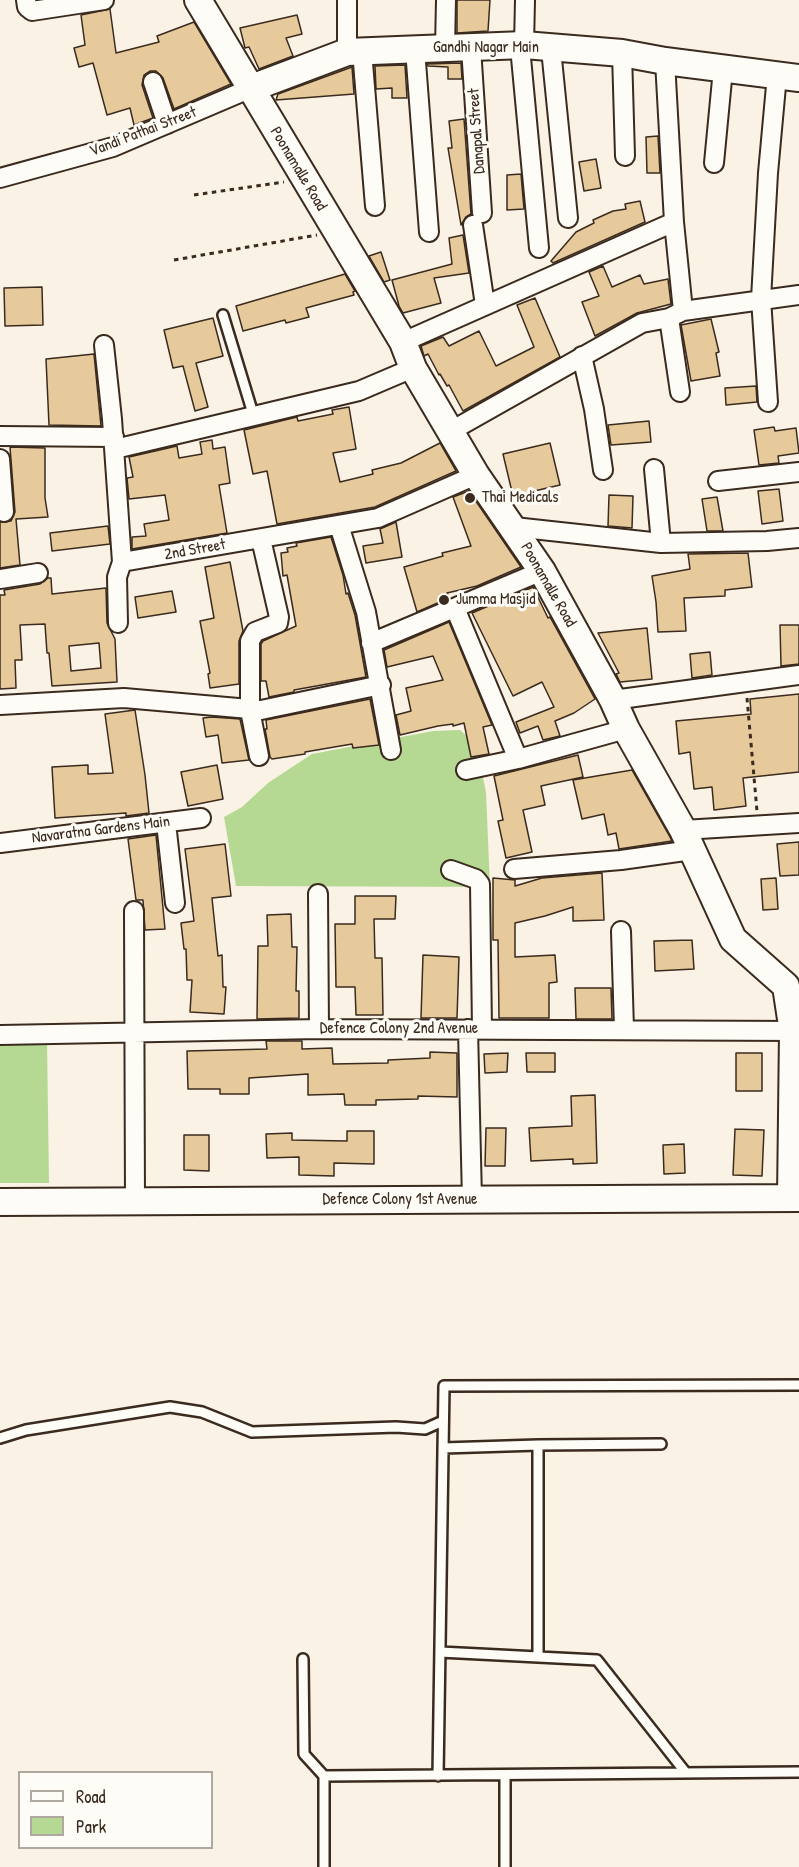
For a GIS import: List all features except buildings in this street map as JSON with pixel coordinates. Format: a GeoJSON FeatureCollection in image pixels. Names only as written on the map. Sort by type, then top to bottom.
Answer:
{"type":"FeatureCollection","features":[{"type":"Feature","properties":{"kind":"street"},"geometry":{"type":"LineString","coordinates":[[26,0],[27,7],[33,11],[104,0]]}},
{"type":"Feature","properties":{"kind":"street","name":"Poonamalle Road"},"geometry":{"type":"LineString","coordinates":[[198,0],[249,89],[403,342],[413,368],[476,475],[514,527],[542,571],[688,840],[733,939],[786,986],[796,1032],[795,1198]]}},
{"type":"Feature","properties":{"kind":"street"},"geometry":{"type":"LineString","coordinates":[[346,0],[355,51],[375,206]]}},
{"type":"Feature","properties":{"kind":"street"},"geometry":{"type":"LineString","coordinates":[[445,48],[446,0]]}},
{"type":"Feature","properties":{"kind":"street"},"geometry":{"type":"LineString","coordinates":[[525,0],[522,46],[539,248]]}},
{"type":"Feature","properties":{"kind":"street","name":"Gandhi Nagar Main"},"geometry":{"type":"LineString","coordinates":[[249,89],[355,51],[522,46],[622,53],[788,77]]}},
{"type":"Feature","properties":{"kind":"street","name":"Danapal Street"},"geometry":{"type":"LineString","coordinates":[[471,48],[484,305]]}},
{"type":"Feature","properties":{"kind":"street"},"geometry":{"type":"LineString","coordinates":[[416,49],[429,232]]}},
{"type":"Feature","properties":{"kind":"street"},"geometry":{"type":"LineString","coordinates":[[551,49],[568,218]]}},
{"type":"Feature","properties":{"kind":"street"},"geometry":{"type":"LineString","coordinates":[[622,53],[625,156]]}},
{"type":"Feature","properties":{"kind":"street"},"geometry":{"type":"LineString","coordinates":[[665,61],[680,392]]}},
{"type":"Feature","properties":{"kind":"street"},"geometry":{"type":"LineString","coordinates":[[714,164],[723,69]]}},
{"type":"Feature","properties":{"kind":"street"},"geometry":{"type":"LineString","coordinates":[[768,402],[762,299],[768,173],[788,77]]}},
{"type":"Feature","properties":{"kind":"street"},"geometry":{"type":"LineString","coordinates":[[153,82],[167,124]]}},
{"type":"Feature","properties":{"kind":"street","name":"Vandi Pathai Street"},"geometry":{"type":"LineString","coordinates":[[0,178],[114,147],[249,89]]}},
{"type":"Feature","properties":{"kind":"street"},"geometry":{"type":"LineString","coordinates":[[403,342],[674,222]]}},
{"type":"Feature","properties":{"kind":"street"},"geometry":{"type":"LineString","coordinates":[[451,431],[642,323],[676,314],[799,295]]}},
{"type":"Feature","properties":{"kind":"street"},"geometry":{"type":"LineString","coordinates":[[104,345],[114,443],[122,562],[117,577],[118,623]]}},
{"type":"Feature","properties":{"kind":"street"},"geometry":{"type":"LineString","coordinates":[[582,356],[594,409],[603,470]]}},
{"type":"Feature","properties":{"kind":"street"},"geometry":{"type":"LineString","coordinates":[[0,436],[114,443],[254,417],[359,391],[413,368]]}},
{"type":"Feature","properties":{"kind":"street"},"geometry":{"type":"LineString","coordinates":[[0,459],[4,512]]}},
{"type":"Feature","properties":{"kind":"street"},"geometry":{"type":"LineString","coordinates":[[654,469],[661,543]]}},
{"type":"Feature","properties":{"kind":"street"},"geometry":{"type":"LineString","coordinates":[[718,481],[799,472]]}},
{"type":"Feature","properties":{"kind":"street","name":"2nd Street"},"geometry":{"type":"LineString","coordinates":[[122,562],[378,518],[476,475]]}},
{"type":"Feature","properties":{"kind":"street"},"geometry":{"type":"LineString","coordinates":[[339,525],[366,612],[391,750]]}},
{"type":"Feature","properties":{"kind":"street"},"geometry":{"type":"LineString","coordinates":[[514,527],[661,543],[767,541],[799,538]]}},
{"type":"Feature","properties":{"kind":"street"},"geometry":{"type":"LineString","coordinates":[[259,756],[250,710],[250,641],[255,632],[278,623],[279,617],[261,539]]}},
{"type":"Feature","properties":{"kind":"street"},"geometry":{"type":"LineString","coordinates":[[371,643],[542,571]]}},
{"type":"Feature","properties":{"kind":"street"},"geometry":{"type":"LineString","coordinates":[[0,579],[38,573]]}},
{"type":"Feature","properties":{"kind":"street"},"geometry":{"type":"LineString","coordinates":[[455,608],[518,759]]}},
{"type":"Feature","properties":{"kind":"street"},"geometry":{"type":"LineString","coordinates":[[612,700],[799,675]]}},
{"type":"Feature","properties":{"kind":"street"},"geometry":{"type":"LineString","coordinates":[[0,705],[124,698],[261,710],[381,685]]}},
{"type":"Feature","properties":{"kind":"street"},"geometry":{"type":"LineString","coordinates":[[466,770],[518,759],[626,729]]}},
{"type":"Feature","properties":{"kind":"street","name":"Navaratna Gardens Main"},"geometry":{"type":"LineString","coordinates":[[0,843],[201,818]]}},
{"type":"Feature","properties":{"kind":"street"},"geometry":{"type":"LineString","coordinates":[[166,823],[175,903]]}},
{"type":"Feature","properties":{"kind":"street"},"geometry":{"type":"LineString","coordinates":[[514,869],[621,860],[688,840],[758,825],[799,823]]}},
{"type":"Feature","properties":{"kind":"street"},"geometry":{"type":"LineString","coordinates":[[452,870],[476,879],[481,888],[475,1029],[472,1200]]}},
{"type":"Feature","properties":{"kind":"street"},"geometry":{"type":"LineString","coordinates":[[318,894],[319,1029]]}},
{"type":"Feature","properties":{"kind":"street"},"geometry":{"type":"LineString","coordinates":[[134,911],[135,1201]]}},
{"type":"Feature","properties":{"kind":"street"},"geometry":{"type":"LineString","coordinates":[[621,931],[624,1029]]}},
{"type":"Feature","properties":{"kind":"street","name":"Defence Colony 2nd Avenue"},"geometry":{"type":"LineString","coordinates":[[0,1035],[319,1029],[624,1029],[796,1032]]}},
{"type":"Feature","properties":{"kind":"street","name":"Defence Colony 1st Avenue"},"geometry":{"type":"LineString","coordinates":[[0,1202],[795,1198]]}},
{"type":"Feature","properties":{"kind":"lane"},"geometry":{"type":"LineString","coordinates":[[223,315],[254,417]]}},
{"type":"Feature","properties":{"kind":"lane"},"geometry":{"type":"LineString","coordinates":[[438,1776],[444,1386],[799,1385]]}},
{"type":"Feature","properties":{"kind":"lane"},"geometry":{"type":"LineString","coordinates":[[0,1438],[26,1430],[170,1407],[202,1412],[252,1432],[396,1427],[425,1429],[443,1421]]}},
{"type":"Feature","properties":{"kind":"lane"},"geometry":{"type":"LineString","coordinates":[[443,1448],[661,1444]]}},
{"type":"Feature","properties":{"kind":"lane"},"geometry":{"type":"LineString","coordinates":[[538,1445],[538,1657]]}},
{"type":"Feature","properties":{"kind":"lane"},"geometry":{"type":"LineString","coordinates":[[440,1652],[597,1660],[686,1773]]}},
{"type":"Feature","properties":{"kind":"lane"},"geometry":{"type":"LineString","coordinates":[[303,1659],[304,1754],[324,1776],[324,1867]]}},
{"type":"Feature","properties":{"kind":"lane"},"geometry":{"type":"LineString","coordinates":[[324,1776],[799,1772]]}},
{"type":"Feature","properties":{"kind":"lane"},"geometry":{"type":"LineString","coordinates":[[505,1775],[505,1867]]}},
{"type":"Feature","properties":{"kind":"path"},"geometry":{"type":"LineString","coordinates":[[194,195],[305,179]]}},
{"type":"Feature","properties":{"kind":"path"},"geometry":{"type":"LineString","coordinates":[[174,260],[336,232]]}},
{"type":"Feature","properties":{"kind":"path"},"geometry":{"type":"LineString","coordinates":[[746,682],[758,825]]}},
{"type":"Feature","properties":{"kind":"green space"},"geometry":{"type":"Polygon","coordinates":[[[460,730],[476,744],[486,792],[490,887],[236,886],[224,817],[242,807],[268,783],[312,754],[433,731],[460,730]]]}},
{"type":"Feature","properties":{"kind":"green space"},"geometry":{"type":"Polygon","coordinates":[[[0,1040],[47,1040],[49,1183],[0,1183],[0,1040]]]}},
{"type":"Feature","properties":{"kind":"place","name":"Thai Medicals"},"geometry":{"type":"Point","coordinates":[470,498]}},
{"type":"Feature","properties":{"kind":"place","name":"Jumma Masjid"},"geometry":{"type":"Point","coordinates":[444,600]}}]}
